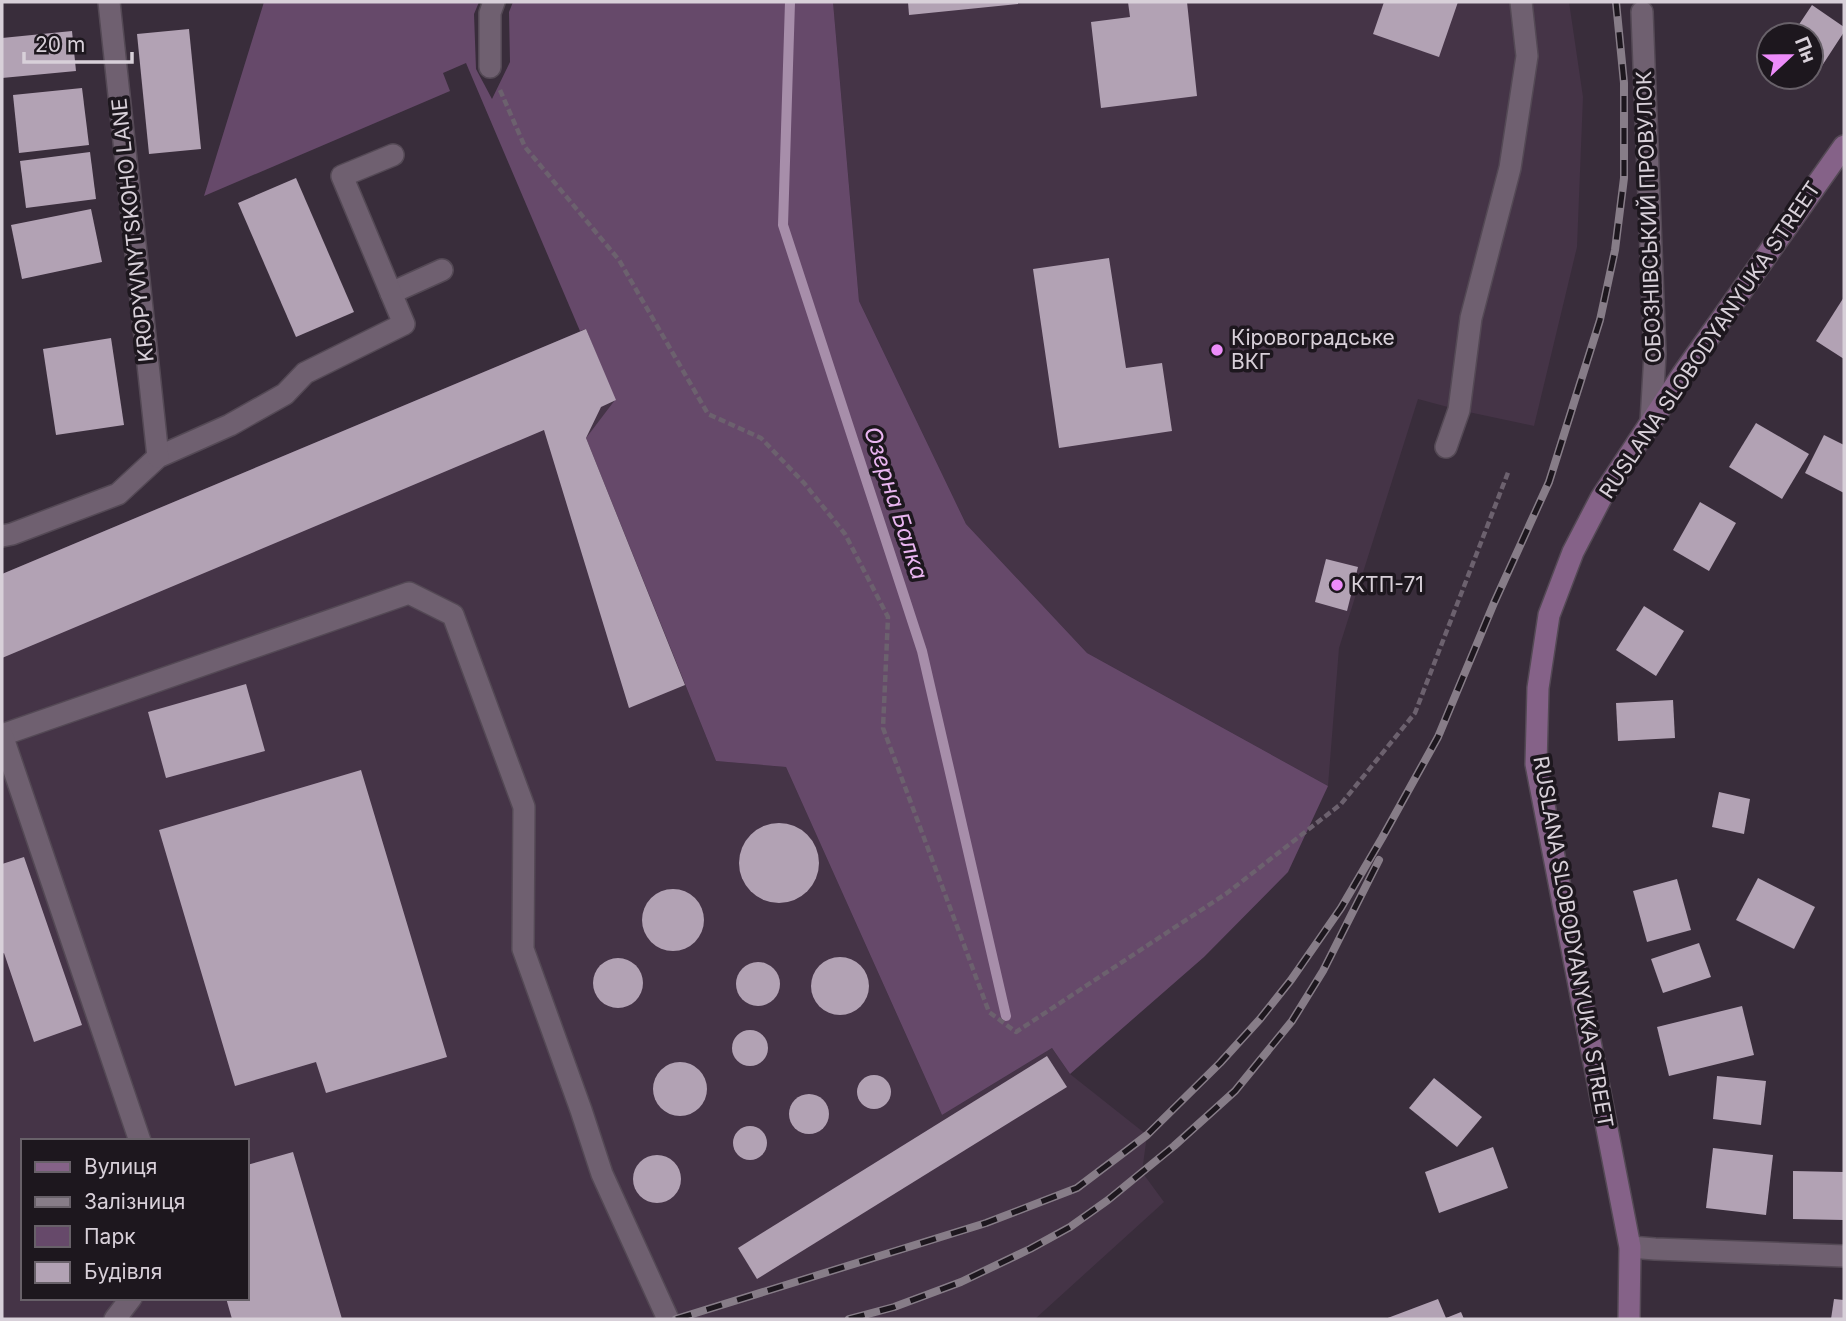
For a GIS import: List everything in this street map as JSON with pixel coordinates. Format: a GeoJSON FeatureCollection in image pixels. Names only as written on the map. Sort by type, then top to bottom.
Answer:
{"type":"FeatureCollection","features":[{"type":"Feature","properties":{"kind":"main road","name":"RUSLANA SLOBODYANYUKA STREET"},"geometry":{"type":"LineString","coordinates":[[1629,1319],[1630,1247],[1536,764],[1538,688],[1549,615],[1573,552],[1601,498],[1682,375],[1844,146]]}},
{"type":"Feature","properties":{"kind":"street","name":"KROPYVNYTSKOHO LANE"},"geometry":{"type":"LineString","coordinates":[[109,2],[158,457]]}},
{"type":"Feature","properties":{"kind":"street"},"geometry":{"type":"LineString","coordinates":[[490,66],[490,13],[494,2]]}},
{"type":"Feature","properties":{"kind":"street"},"geometry":{"type":"LineString","coordinates":[[1446,447],[1459,410],[1471,318],[1510,168],[1527,56],[1521,2]]}},
{"type":"Feature","properties":{"kind":"street","name":"ОБОЗНІВСЬКИЙ ПРОВУЛОК"},"geometry":{"type":"LineString","coordinates":[[1642,12],[1655,355],[1651,422]]}},
{"type":"Feature","properties":{"kind":"street"},"geometry":{"type":"LineString","coordinates":[[2,536],[118,494],[158,457],[230,425],[285,394],[305,373],[404,324],[342,176],[393,155]]}},
{"type":"Feature","properties":{"kind":"street"},"geometry":{"type":"LineString","coordinates":[[391,293],[442,270]]}},
{"type":"Feature","properties":{"kind":"street"},"geometry":{"type":"LineString","coordinates":[[139,1139],[2,735],[409,593],[453,615],[524,807],[523,949],[602,1174],[668,1319]]}},
{"type":"Feature","properties":{"kind":"street"},"geometry":{"type":"LineString","coordinates":[[1630,1247],[1844,1256]]}},
{"type":"Feature","properties":{"kind":"street"},"geometry":{"type":"LineString","coordinates":[[115,1319],[129,1300]]}},
{"type":"Feature","properties":{"kind":"path"},"geometry":{"type":"LineString","coordinates":[[490,66],[525,147],[619,260],[708,414],[761,438],[804,483],[845,534],[888,617],[883,728],[989,1012],[1016,1032],[1227,893],[1341,804],[1415,713],[1509,470]]}},
{"type":"Feature","properties":{"kind":"shaded area","name":"Кіровоградське ВКГ"},"geometry":{"type":"Polygon","coordinates":[[[833,2],[1569,2],[1583,97],[1577,247],[1534,426],[1418,399],[1339,648],[1328,786],[1087,653],[966,524],[859,301],[833,2]]]}},
{"type":"Feature","properties":{"kind":"shaded area"},"geometry":{"type":"Polygon","coordinates":[[[586,329],[616,400],[586,438],[716,761],[786,767],[942,1115],[1052,1048],[1070,1074],[1147,1135],[1142,1172],[1164,1202],[1035,1319],[2,1319],[2,574],[586,329]]]}},
{"type":"Feature","properties":{"kind":"green space"},"geometry":{"type":"Polygon","coordinates":[[[264,2],[479,2],[474,14],[476,69],[492,99],[510,62],[509,12],[513,2],[833,2],[859,301],[966,524],[1087,653],[1328,786],[1288,872],[1204,957],[1070,1074],[1052,1048],[942,1115],[786,767],[716,761],[586,438],[615,400],[586,329],[580,331],[466,63],[443,73],[450,91],[204,196],[264,2]]]}},
{"type":"Feature","properties":{"kind":"building"},"geometry":{"type":"Polygon","coordinates":[[[908,2],[1018,2],[1018,4],[909,15],[908,2]]]}},
{"type":"Feature","properties":{"kind":"building"},"geometry":{"type":"Polygon","coordinates":[[[1128,2],[1187,2],[1197,96],[1101,108],[1091,22],[1130,17],[1128,2]]]}},
{"type":"Feature","properties":{"kind":"building"},"geometry":{"type":"Polygon","coordinates":[[[1384,2],[1458,2],[1439,57],[1373,34],[1384,2]]]}},
{"type":"Feature","properties":{"kind":"building"},"geometry":{"type":"Polygon","coordinates":[[[1812,5],[1844,27],[1844,32],[1825,61],[1825,21],[1801,21],[1812,5]]]}},
{"type":"Feature","properties":{"kind":"building"},"geometry":{"type":"Polygon","coordinates":[[[189,29],[201,149],[149,154],[137,34],[189,29]]]}},
{"type":"Feature","properties":{"kind":"building"},"geometry":{"type":"Polygon","coordinates":[[[72,31],[76,71],[2,78],[2,38],[72,31]]]}},
{"type":"Feature","properties":{"kind":"building"},"geometry":{"type":"Polygon","coordinates":[[[82,88],[89,145],[19,153],[13,95],[82,88]]]}},
{"type":"Feature","properties":{"kind":"building"},"geometry":{"type":"Polygon","coordinates":[[[90,152],[96,199],[26,208],[20,161],[90,152]]]}},
{"type":"Feature","properties":{"kind":"building"},"geometry":{"type":"Polygon","coordinates":[[[296,178],[354,312],[296,337],[238,203],[296,178]]]}},
{"type":"Feature","properties":{"kind":"building"},"geometry":{"type":"Polygon","coordinates":[[[91,209],[102,262],[22,279],[11,225],[91,209]]]}},
{"type":"Feature","properties":{"kind":"building"},"geometry":{"type":"Polygon","coordinates":[[[1109,258],[1126,368],[1162,363],[1172,431],[1059,448],[1033,269],[1109,258]]]}},
{"type":"Feature","properties":{"kind":"building"},"geometry":{"type":"Polygon","coordinates":[[[1844,297],[1844,359],[1816,341],[1844,297]]]}},
{"type":"Feature","properties":{"kind":"building"},"geometry":{"type":"Polygon","coordinates":[[[586,329],[616,400],[601,407],[586,438],[685,685],[629,708],[544,430],[2,658],[2,574],[586,329]]]}},
{"type":"Feature","properties":{"kind":"building"},"geometry":{"type":"Polygon","coordinates":[[[111,338],[124,425],[56,435],[43,349],[111,338]]]}},
{"type":"Feature","properties":{"kind":"building"},"geometry":{"type":"Polygon","coordinates":[[[1756,423],[1809,454],[1782,499],[1729,467],[1756,423]]]}},
{"type":"Feature","properties":{"kind":"building"},"geometry":{"type":"Polygon","coordinates":[[[1824,435],[1844,445],[1844,493],[1805,473],[1824,435]]]}},
{"type":"Feature","properties":{"kind":"building"},"geometry":{"type":"Polygon","coordinates":[[[1700,502],[1736,523],[1709,571],[1673,550],[1700,502]]]}},
{"type":"Feature","properties":{"kind":"building","name":"КТП-71"},"geometry":{"type":"Polygon","coordinates":[[[1326,559],[1358,567],[1347,611],[1315,602],[1326,559]]]}},
{"type":"Feature","properties":{"kind":"building"},"geometry":{"type":"Polygon","coordinates":[[[1644,606],[1684,631],[1656,676],[1616,650],[1644,606]]]}},
{"type":"Feature","properties":{"kind":"building"},"geometry":{"type":"Polygon","coordinates":[[[246,684],[265,751],[166,778],[148,712],[246,684]]]}},
{"type":"Feature","properties":{"kind":"building"},"geometry":{"type":"Polygon","coordinates":[[[1673,700],[1675,738],[1618,741],[1616,703],[1673,700]]]}},
{"type":"Feature","properties":{"kind":"building"},"geometry":{"type":"Polygon","coordinates":[[[361,770],[447,1057],[326,1093],[316,1062],[235,1086],[159,830],[361,770]]]}},
{"type":"Feature","properties":{"kind":"building"},"geometry":{"type":"Polygon","coordinates":[[[1719,792],[1750,799],[1744,834],[1712,827],[1719,792]]]}},
{"type":"Feature","properties":{"kind":"building"},"geometry":{"type":"Polygon","coordinates":[[[779,823],[794,826],[807,835],[816,848],[819,863],[816,878],[807,891],[794,900],[779,903],[764,900],[751,891],[742,878],[739,863],[742,848],[751,835],[764,826],[779,823]]]}},
{"type":"Feature","properties":{"kind":"building"},"geometry":{"type":"Polygon","coordinates":[[[24,857],[82,1025],[34,1042],[4,953],[2,954],[2,864],[24,857]]]}},
{"type":"Feature","properties":{"kind":"building"},"geometry":{"type":"Polygon","coordinates":[[[1758,878],[1815,907],[1794,949],[1736,920],[1758,878]]]}},
{"type":"Feature","properties":{"kind":"building"},"geometry":{"type":"Polygon","coordinates":[[[1677,879],[1691,930],[1647,942],[1633,891],[1677,879]]]}},
{"type":"Feature","properties":{"kind":"building"},"geometry":{"type":"Polygon","coordinates":[[[673,889],[685,891],[695,898],[702,908],[702,932],[695,942],[685,949],[673,951],[661,949],[651,942],[644,932],[642,920],[644,908],[651,898],[661,891],[673,889]]]}},
{"type":"Feature","properties":{"kind":"building"},"geometry":{"type":"Polygon","coordinates":[[[1699,943],[1711,977],[1663,993],[1651,959],[1699,943]]]}},
{"type":"Feature","properties":{"kind":"building"},"geometry":{"type":"Polygon","coordinates":[[[834,957],[846,957],[861,965],[869,980],[869,992],[861,1007],[846,1015],[834,1015],[819,1007],[811,992],[811,980],[819,965],[834,957]]]}},
{"type":"Feature","properties":{"kind":"building"},"geometry":{"type":"Polygon","coordinates":[[[618,958],[636,965],[643,983],[636,1001],[618,1008],[600,1001],[593,983],[600,965],[618,958]]]}},
{"type":"Feature","properties":{"kind":"building"},"geometry":{"type":"Polygon","coordinates":[[[758,962],[773,969],[780,984],[773,999],[758,1006],[743,999],[736,984],[743,969],[758,962]]]}},
{"type":"Feature","properties":{"kind":"building"},"geometry":{"type":"Polygon","coordinates":[[[1742,1006],[1754,1055],[1669,1076],[1657,1027],[1742,1006]]]}},
{"type":"Feature","properties":{"kind":"building"},"geometry":{"type":"Polygon","coordinates":[[[750,1030],[763,1035],[768,1048],[763,1061],[750,1066],[737,1061],[732,1048],[737,1035],[750,1030]]]}},
{"type":"Feature","properties":{"kind":"building"},"geometry":{"type":"Polygon","coordinates":[[[1047,1056],[1067,1087],[757,1279],[738,1248],[1047,1056]]]}},
{"type":"Feature","properties":{"kind":"building"},"geometry":{"type":"Polygon","coordinates":[[[680,1062],[699,1070],[707,1089],[699,1108],[680,1116],[661,1108],[653,1089],[661,1070],[680,1062]]]}},
{"type":"Feature","properties":{"kind":"building"},"geometry":{"type":"Polygon","coordinates":[[[874,1075],[886,1080],[891,1092],[886,1104],[874,1109],[862,1104],[857,1092],[862,1080],[874,1075]]]}},
{"type":"Feature","properties":{"kind":"building"},"geometry":{"type":"Polygon","coordinates":[[[1717,1076],[1766,1081],[1761,1125],[1713,1119],[1717,1076]]]}},
{"type":"Feature","properties":{"kind":"building"},"geometry":{"type":"Polygon","coordinates":[[[1434,1078],[1482,1117],[1457,1147],[1409,1108],[1434,1078]]]}},
{"type":"Feature","properties":{"kind":"building"},"geometry":{"type":"Polygon","coordinates":[[[809,1094],[823,1100],[829,1114],[823,1128],[809,1134],[795,1128],[789,1114],[795,1100],[809,1094]]]}},
{"type":"Feature","properties":{"kind":"building"},"geometry":{"type":"Polygon","coordinates":[[[750,1126],[762,1131],[767,1143],[762,1155],[750,1160],[738,1155],[733,1143],[738,1131],[750,1126]]]}},
{"type":"Feature","properties":{"kind":"building"},"geometry":{"type":"Polygon","coordinates":[[[1493,1147],[1508,1188],[1439,1213],[1425,1172],[1493,1147]]]}},
{"type":"Feature","properties":{"kind":"building"},"geometry":{"type":"Polygon","coordinates":[[[1713,1148],[1773,1155],[1766,1215],[1706,1208],[1713,1148]]]}},
{"type":"Feature","properties":{"kind":"building"},"geometry":{"type":"Polygon","coordinates":[[[293,1152],[342,1319],[232,1319],[227,1300],[248,1300],[248,1165],[293,1152]]]}},
{"type":"Feature","properties":{"kind":"building"},"geometry":{"type":"Polygon","coordinates":[[[657,1155],[674,1162],[681,1179],[674,1196],[657,1203],[640,1196],[633,1179],[640,1162],[657,1155]]]}},
{"type":"Feature","properties":{"kind":"building"},"geometry":{"type":"Polygon","coordinates":[[[1793,1171],[1844,1172],[1844,1220],[1793,1219],[1793,1171]]]}},
{"type":"Feature","properties":{"kind":"building"},"geometry":{"type":"Polygon","coordinates":[[[1438,1299],[1446,1318],[1461,1312],[1464,1319],[1385,1319],[1438,1299]]]}},
{"type":"Feature","properties":{"kind":"building"},"geometry":{"type":"Polygon","coordinates":[[[1834,1299],[1844,1300],[1844,1319],[1831,1319],[1834,1299]]]}},
{"type":"Feature","properties":{"kind":"waterway","name":"Озерна Балка"},"geometry":{"type":"LineString","coordinates":[[790,2],[783,225],[922,651],[1006,1016]]}},
{"type":"Feature","properties":{"kind":"railway"},"geometry":{"type":"LineString","coordinates":[[676,1319],[986,1223],[1077,1188],[1147,1135],[1220,1063],[1291,980],[1341,908],[1438,737],[1494,603],[1549,482],[1600,320],[1615,250],[1624,178],[1624,83],[1616,2]]}},
{"type":"Feature","properties":{"kind":"railway"},"geometry":{"type":"LineString","coordinates":[[849,1319],[894,1307],[961,1282],[1030,1249],[1070,1227],[1108,1200],[1174,1146],[1235,1091],[1292,1021],[1323,971],[1379,860]]}},
{"type":"Feature","properties":{"kind":"place","name":"Кіровоградське ВКГ"},"geometry":{"type":"Point","coordinates":[1217,350]}},
{"type":"Feature","properties":{"kind":"place","name":"КТП-71"},"geometry":{"type":"Point","coordinates":[1337,585]}}]}
